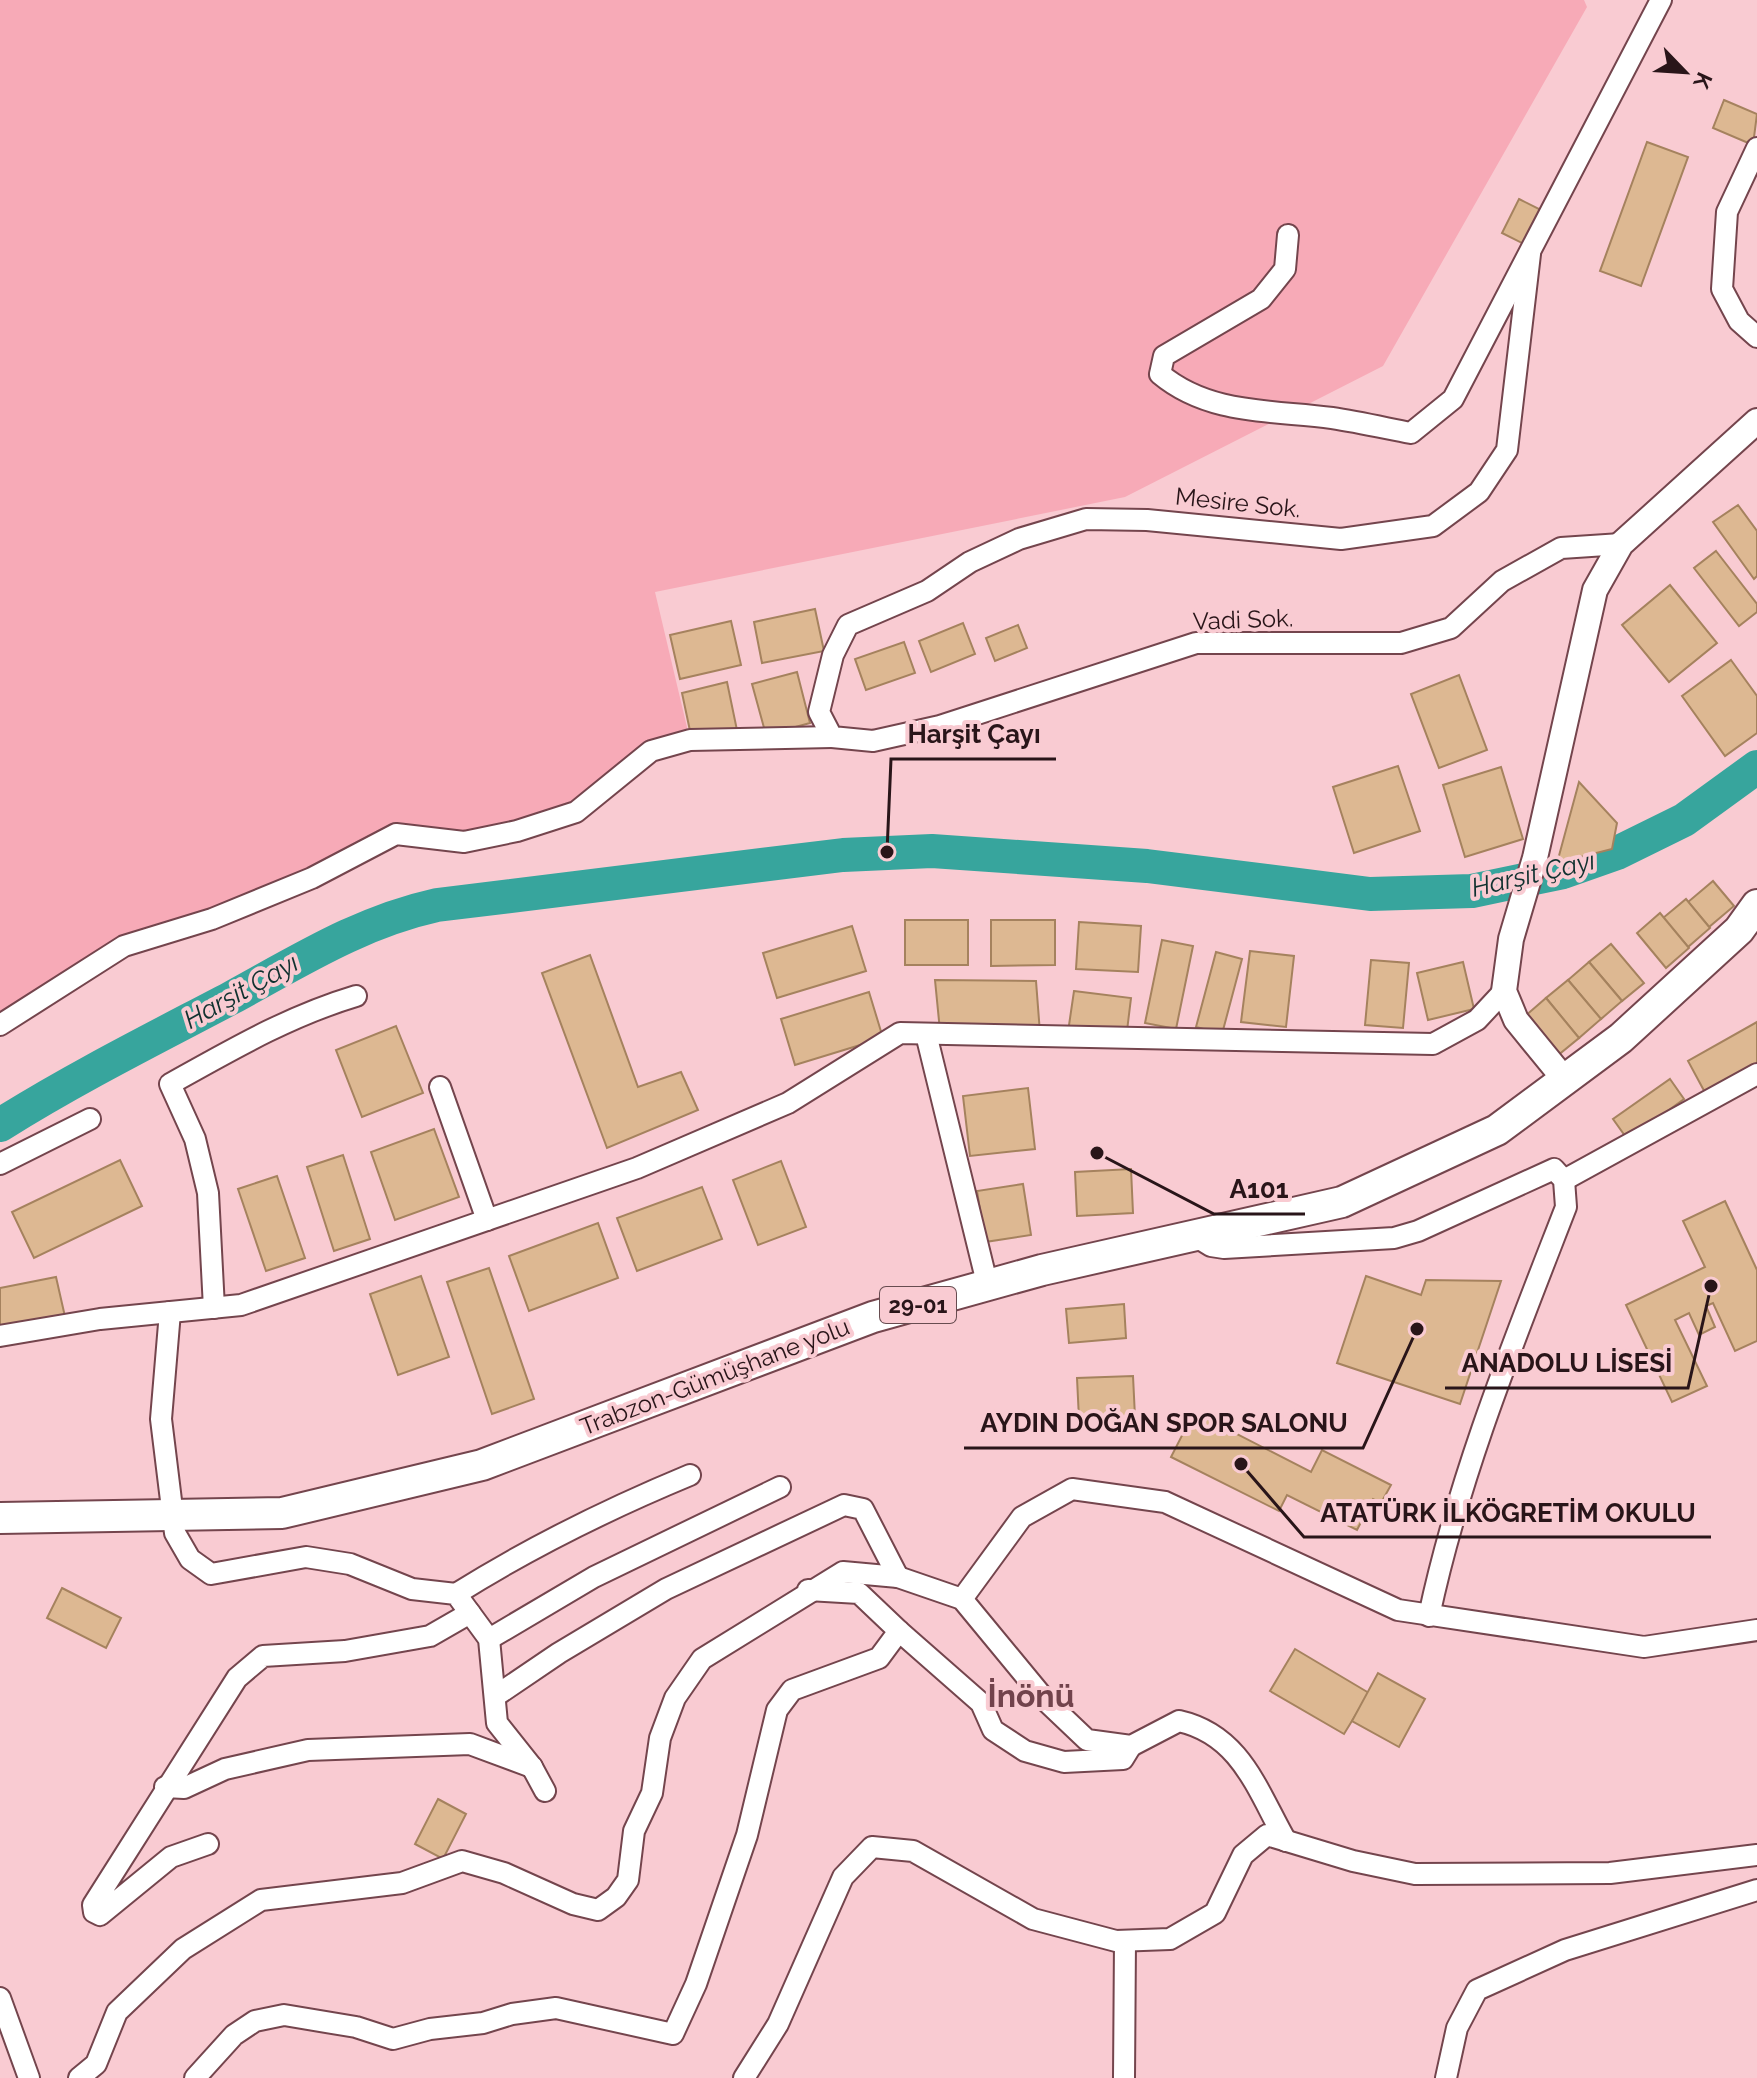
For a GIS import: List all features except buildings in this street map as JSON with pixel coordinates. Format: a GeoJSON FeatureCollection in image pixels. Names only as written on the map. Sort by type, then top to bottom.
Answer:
{"type":"FeatureCollection","features":[{"type":"Feature","properties":{"kind":"main road","name":"Trabzon-Gümüşhane yolu"},"geometry":{"type":"LineString","coordinates":[[0,1518],[282,1513],[482,1465],[873,1317],[1193,1235],[1342,1202],[1497,1130],[1621,1038],[1739,930],[1757,905]]}},
{"type":"Feature","properties":{"kind":"street"},"geometry":{"type":"LineString","coordinates":[[1288,235],[1285,269],[1261,299],[1164,356],[1160,374],[1181,392],[1234,409],[1331,418],[1411,433],[1453,399],[1661,0]]}},
{"type":"Feature","properties":{"kind":"street"},"geometry":{"type":"LineString","coordinates":[[1757,148],[1727,212],[1722,289],[1739,321],[1757,337]]}},
{"type":"Feature","properties":{"kind":"street","name":"Mesire Sok."},"geometry":{"type":"LineString","coordinates":[[832,737],[819,712],[833,655],[848,625],[927,591],[970,562],[1019,539],[1086,519],[1147,520],[1341,539],[1433,526],[1479,492],[1507,450],[1530,254]]}},
{"type":"Feature","properties":{"kind":"street"},"geometry":{"type":"LineString","coordinates":[[1565,1080],[1516,1020],[1504,991],[1511,939],[1535,858],[1595,590],[1621,544],[1757,421]]}},
{"type":"Feature","properties":{"kind":"street","name":"Vadi Sok."},"geometry":{"type":"LineString","coordinates":[[0,1025],[124,946],[212,919],[312,878],[396,834],[464,842],[517,831],[576,812],[651,751],[690,740],[832,737],[873,741],[940,726],[1196,643],[1401,643],[1451,628],[1502,581],[1561,548],[1621,544]]}},
{"type":"Feature","properties":{"kind":"street"},"geometry":{"type":"LineString","coordinates":[[0,1336],[100,1319],[241,1305],[637,1168],[788,1103],[900,1033],[1433,1044],[1477,1020],[1504,991]]}},
{"type":"Feature","properties":{"kind":"street"},"geometry":{"type":"LineString","coordinates":[[214,1308],[208,1193],[195,1139],[170,1084],[272,1027],[309,1010],[356,996]]}},
{"type":"Feature","properties":{"kind":"street"},"geometry":{"type":"LineString","coordinates":[[926,1034],[988,1287]]}},
{"type":"Feature","properties":{"kind":"street"},"geometry":{"type":"LineString","coordinates":[[1564,1180],[1757,1074]]}},
{"type":"Feature","properties":{"kind":"street"},"geometry":{"type":"LineString","coordinates":[[440,1087],[487,1220]]}},
{"type":"Feature","properties":{"kind":"street"},"geometry":{"type":"LineString","coordinates":[[0,1164],[90,1119]]}},
{"type":"Feature","properties":{"kind":"street"},"geometry":{"type":"LineString","coordinates":[[1193,1235],[1211,1246],[1224,1248],[1394,1238],[1418,1231],[1554,1169],[1564,1180],[1566,1207],[1484,1423],[1440,1563],[1429,1616]]}},
{"type":"Feature","properties":{"kind":"street"},"geometry":{"type":"LineString","coordinates":[[170,1312],[161,1419],[175,1533],[190,1559],[211,1574],[306,1557],[350,1564],[412,1589],[456,1594],[518,1555],[605,1510],[690,1475]]}},
{"type":"Feature","properties":{"kind":"street"},"geometry":{"type":"LineString","coordinates":[[489,1639],[594,1577],[780,1487]]}},
{"type":"Feature","properties":{"kind":"street"},"geometry":{"type":"LineString","coordinates":[[962,1599],[1022,1517],[1072,1489],[1165,1502],[1398,1610],[1644,1647],[1757,1630]]}},
{"type":"Feature","properties":{"kind":"street"},"geometry":{"type":"LineString","coordinates":[[497,1695],[559,1653],[666,1589],[844,1505],[863,1509],[898,1577]]}},
{"type":"Feature","properties":{"kind":"street"},"geometry":{"type":"LineString","coordinates":[[79,2078],[96,2064],[117,2012],[183,1949],[261,1900],[402,1883],[462,1861],[504,1873],[573,1904],[598,1910],[616,1897],[628,1880],[634,1831],[652,1793],[660,1738],[675,1698],[702,1659],[808,1590],[843,1572],[898,1577],[962,1599],[1047,1702],[1087,1740],[1131,1746]]}},
{"type":"Feature","properties":{"kind":"street"},"geometry":{"type":"LineString","coordinates":[[808,1590],[859,1593],[981,1703],[993,1730],[1025,1751],[1064,1762],[1123,1759],[1131,1746],[1179,1721],[1206,1728],[1236,1753],[1286,1841]]}},
{"type":"Feature","properties":{"kind":"street"},"geometry":{"type":"LineString","coordinates":[[456,1594],[489,1639],[497,1695],[497,1723],[532,1767],[545,1791]]}},
{"type":"Feature","properties":{"kind":"street"},"geometry":{"type":"LineString","coordinates":[[208,1844],[171,1857],[100,1915],[94,1912],[93,1905],[165,1787],[194,1750],[237,1678],[263,1656],[345,1651],[430,1636],[470,1613]]}},
{"type":"Feature","properties":{"kind":"street"},"geometry":{"type":"LineString","coordinates":[[195,2078],[234,2035],[255,2021],[284,2015],[356,2027],[393,2039],[430,2029],[556,2008],[673,2034],[696,1984],[747,1835],[777,1710],[792,1690],[879,1658],[899,1631]]}},
{"type":"Feature","properties":{"kind":"street"},"geometry":{"type":"LineString","coordinates":[[165,1787],[184,1788],[225,1769],[308,1750],[470,1744],[532,1767]]}},
{"type":"Feature","properties":{"kind":"street"},"geometry":{"type":"LineString","coordinates":[[744,2078],[778,2024],[843,1877],[872,1847],[913,1851],[1033,1919],[1125,1941],[1170,1939],[1215,1913],[1243,1855],[1267,1835],[1353,1861],[1415,1874],[1610,1873],[1757,1855]]}},
{"type":"Feature","properties":{"kind":"street"},"geometry":{"type":"LineString","coordinates":[[1446,2078],[1457,2028],[1477,1990],[1565,1950],[1757,1890]]}},
{"type":"Feature","properties":{"kind":"street"},"geometry":{"type":"LineString","coordinates":[[1124,2078],[1125,1941]]}},
{"type":"Feature","properties":{"kind":"street"},"geometry":{"type":"LineString","coordinates":[[0,1998],[29,2078]]}},
{"type":"Feature","properties":{"kind":"shaded area"},"geometry":{"type":"Polygon","coordinates":[[[0,0],[1584,0],[1587,7],[1383,366],[1125,497],[655,592],[690,740],[651,751],[576,812],[517,831],[396,834],[124,946],[0,1025],[0,0]]]}},
{"type":"Feature","properties":{"kind":"waterway","name":"Harşit Çayı"},"geometry":{"type":"LineString","coordinates":[[0,1125],[85,1075],[331,944],[409,912],[437,905],[843,855],[932,851],[1147,866],[1370,894],[1472,891],[1563,872],[1617,853],[1684,820],[1757,767]]}},
{"type":"Feature","properties":{"kind":"place","name":"Harşit Çayı"},"geometry":{"type":"Point","coordinates":[887,852]}},
{"type":"Feature","properties":{"kind":"place","name":"A101"},"geometry":{"type":"Point","coordinates":[1097,1153]}},
{"type":"Feature","properties":{"kind":"place","name":"ANADOLU LİSESİ"},"geometry":{"type":"Point","coordinates":[1711,1286]}},
{"type":"Feature","properties":{"kind":"place","name":"AYDIN DOĞAN SPOR SALONU"},"geometry":{"type":"Point","coordinates":[1417,1329]}},
{"type":"Feature","properties":{"kind":"place","name":"ATATÜRK İLKÖGRETİM OKULU"},"geometry":{"type":"Point","coordinates":[1241,1464]}},
{"type":"Feature","properties":{"kind":"district","name":"İnönü"},"geometry":{"type":"Point","coordinates":[1031,1696]}}]}
